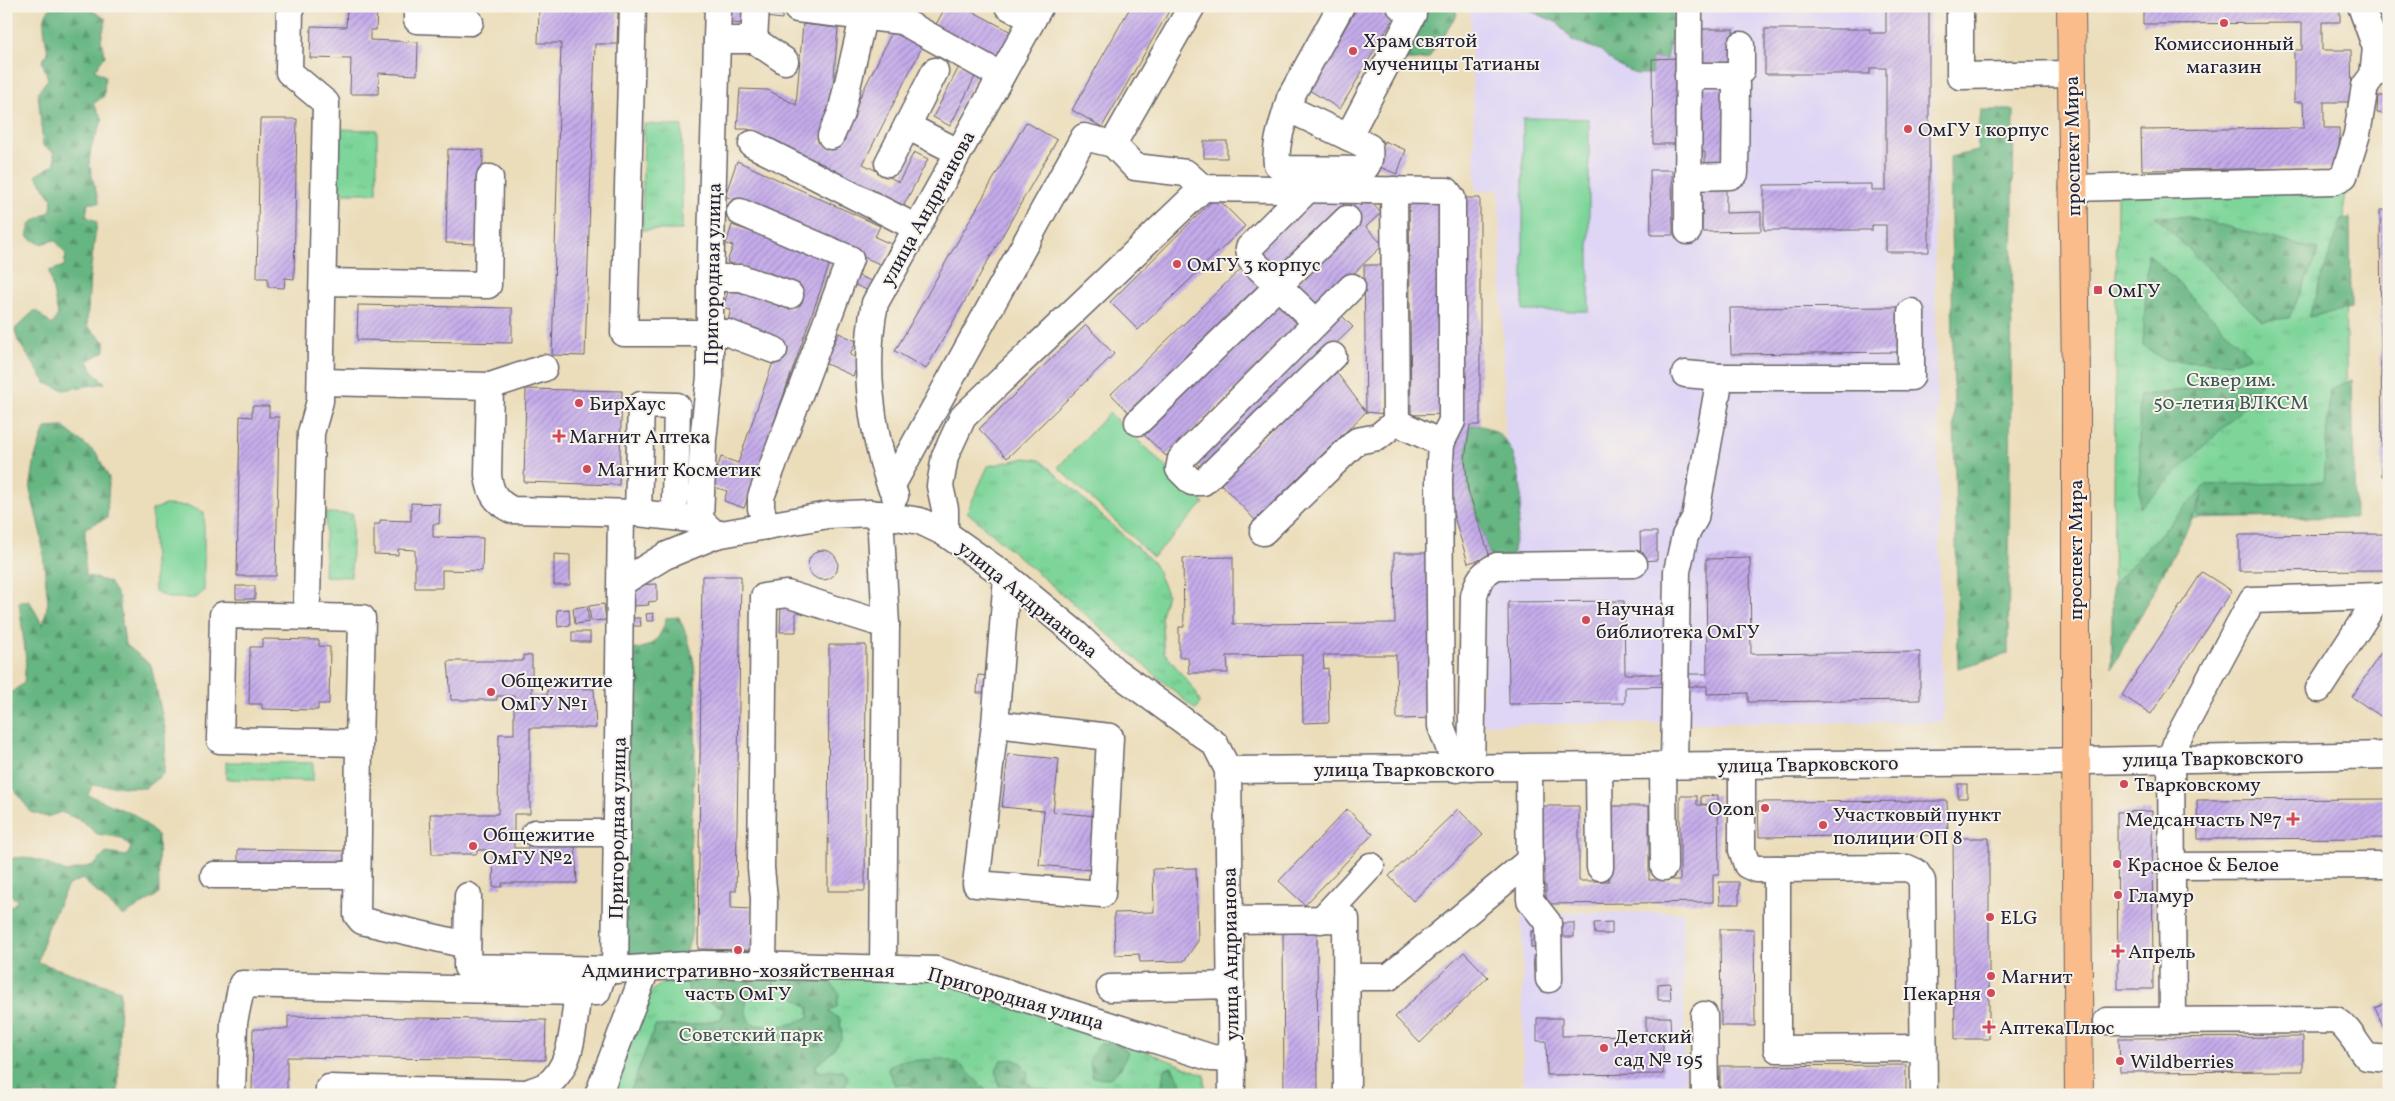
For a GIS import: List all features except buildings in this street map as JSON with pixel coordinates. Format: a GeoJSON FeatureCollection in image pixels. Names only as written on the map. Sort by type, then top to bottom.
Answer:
{"type":"FeatureCollection","features":[{"type":"Feature","properties":{"kind":"main road","name":"проспект Мира"},"geometry":{"type":"LineString","coordinates":[[2071,6],[2076,377],[2076,761],[2079,1095]]}},
{"type":"Feature","properties":{"kind":"street"},"geometry":{"type":"LineString","coordinates":[[290,6],[289,72],[326,103],[321,382],[320,401],[311,433],[308,600]]}},
{"type":"Feature","properties":{"kind":"street"},"geometry":{"type":"LineString","coordinates":[[417,6],[417,20],[470,22]]}},
{"type":"Feature","properties":{"kind":"street"},"geometry":{"type":"LineString","coordinates":[[633,6],[624,333],[728,333],[774,350]]}},
{"type":"Feature","properties":{"kind":"street","name":"Пригородная улица"},"geometry":{"type":"LineString","coordinates":[[708,527],[703,440],[710,377],[710,278],[718,6]]}},
{"type":"Feature","properties":{"kind":"street"},"geometry":{"type":"LineString","coordinates":[[754,40],[756,6]]}},
{"type":"Feature","properties":{"kind":"street"},"geometry":{"type":"LineString","coordinates":[[1008,6],[1036,13]]}},
{"type":"Feature","properties":{"kind":"street"},"geometry":{"type":"LineString","coordinates":[[1113,144],[1192,6]]}},
{"type":"Feature","properties":{"kind":"street"},"geometry":{"type":"LineString","coordinates":[[1287,108],[1369,147],[1370,156],[1367,166],[1363,170],[1286,169],[1277,164],[1276,156],[1287,108],[1290,98],[1341,6]]}},
{"type":"Feature","properties":{"kind":"street"},"geometry":{"type":"LineString","coordinates":[[1348,137],[1413,14],[1400,6]]}},
{"type":"Feature","properties":{"kind":"street"},"geometry":{"type":"LineString","coordinates":[[1688,231],[1688,76],[1689,9],[1691,6]]}},
{"type":"Feature","properties":{"kind":"street"},"geometry":{"type":"LineString","coordinates":[[1960,6],[1960,76],[2071,74]]}},
{"type":"Feature","properties":{"kind":"street"},"geometry":{"type":"LineString","coordinates":[[2073,188],[2334,181],[2344,176],[2357,134],[2365,86],[2373,75],[2376,48],[2361,6]]}},
{"type":"Feature","properties":{"kind":"street"},"geometry":{"type":"LineString","coordinates":[[797,10],[902,21],[1000,75]]}},
{"type":"Feature","properties":{"kind":"street","name":"улица Андрианова"},"geometry":{"type":"LineString","coordinates":[[1036,13],[875,303],[869,332],[870,387],[878,440],[891,487],[891,516],[920,522],[946,533],[1007,577],[1075,633],[1114,670],[1215,744],[1228,770],[1232,1095]]}},
{"type":"Feature","properties":{"kind":"street"},"geometry":{"type":"LineString","coordinates":[[831,136],[842,113],[863,18]]}},
{"type":"Feature","properties":{"kind":"street"},"geometry":{"type":"LineString","coordinates":[[717,40],[754,40],[785,62]]}},
{"type":"Feature","properties":{"kind":"street"},"geometry":{"type":"LineString","coordinates":[[1688,76],[1732,76],[1741,71],[1741,45]]}},
{"type":"Feature","properties":{"kind":"street"},"geometry":{"type":"LineString","coordinates":[[888,163],[935,71]]}},
{"type":"Feature","properties":{"kind":"street"},"geometry":{"type":"LineString","coordinates":[[1688,177],[1730,176],[1735,173],[1736,84],[1732,76]]}},
{"type":"Feature","properties":{"kind":"street"},"geometry":{"type":"LineString","coordinates":[[907,126],[958,152]]}},
{"type":"Feature","properties":{"kind":"street"},"geometry":{"type":"LineString","coordinates":[[891,487],[1084,137],[1113,144],[1136,167],[1186,173],[1203,188],[1447,191],[1452,198],[1452,421],[1441,443],[1439,479],[1441,726],[1464,769]]}},
{"type":"Feature","properties":{"kind":"street"},"geometry":{"type":"LineString","coordinates":[[752,144],[917,228]]}},
{"type":"Feature","properties":{"kind":"street"},"geometry":{"type":"LineString","coordinates":[[323,282],[488,285],[490,178]]}},
{"type":"Feature","properties":{"kind":"street"},"geometry":{"type":"LineString","coordinates":[[946,533],[941,479],[945,456],[964,417],[1203,188]]}},
{"type":"Feature","properties":{"kind":"street"},"geometry":{"type":"LineString","coordinates":[[1308,189],[1249,248],[1251,260],[1316,322]]}},
{"type":"Feature","properties":{"kind":"street"},"geometry":{"type":"LineString","coordinates":[[1394,190],[1396,422]]}},
{"type":"Feature","properties":{"kind":"street"},"geometry":{"type":"LineString","coordinates":[[740,212],[850,259],[761,498],[761,508],[766,526]]}},
{"type":"Feature","properties":{"kind":"street"},"geometry":{"type":"LineString","coordinates":[[1138,422],[1347,219]]}},
{"type":"Feature","properties":{"kind":"street"},"geometry":{"type":"LineString","coordinates":[[710,278],[741,278],[790,295]]}},
{"type":"Feature","properties":{"kind":"street"},"geometry":{"type":"LineString","coordinates":[[1333,356],[1203,482],[1192,482],[1179,469],[1181,459],[1352,287]]}},
{"type":"Feature","properties":{"kind":"street"},"geometry":{"type":"LineString","coordinates":[[839,288],[875,303]]}},
{"type":"Feature","properties":{"kind":"street"},"geometry":{"type":"LineString","coordinates":[[1685,374],[1720,377],[1911,377],[1911,312]]}},
{"type":"Feature","properties":{"kind":"street"},"geometry":{"type":"LineString","coordinates":[[321,382],[490,386],[544,368]]}},
{"type":"Feature","properties":{"kind":"street"},"geometry":{"type":"LineString","coordinates":[[1664,867],[1677,571],[1685,536],[1696,518],[1720,377]]}},
{"type":"Feature","properties":{"kind":"street"},"geometry":{"type":"LineString","coordinates":[[490,386],[488,475],[490,490],[499,503],[512,510],[629,513],[708,527],[766,526],[828,515],[891,516],[886,626],[882,968]]}},
{"type":"Feature","properties":{"kind":"street","name":"Пригородная улица"},"geometry":{"type":"LineString","coordinates":[[610,970],[617,834],[621,583],[641,405],[676,406],[677,438]]}},
{"type":"Feature","properties":{"kind":"street"},"geometry":{"type":"LineString","coordinates":[[1396,422],[1441,443]]}},
{"type":"Feature","properties":{"kind":"street"},"geometry":{"type":"LineString","coordinates":[[1263,532],[1357,441],[1378,437],[1396,422]]}},
{"type":"Feature","properties":{"kind":"street"},"geometry":{"type":"LineString","coordinates":[[675,500],[677,438],[703,440]]}},
{"type":"Feature","properties":{"kind":"street"},"geometry":{"type":"LineString","coordinates":[[621,583],[708,527]]}},
{"type":"Feature","properties":{"kind":"street"},"geometry":{"type":"LineString","coordinates":[[1464,769],[1474,596],[1478,581],[1486,572],[1497,566],[1634,564]]}},
{"type":"Feature","properties":{"kind":"street"},"geometry":{"type":"LineString","coordinates":[[995,724],[1110,737],[1102,894],[976,884],[995,724],[1007,577]]}},
{"type":"Feature","properties":{"kind":"street"},"geometry":{"type":"LineString","coordinates":[[763,965],[764,898],[761,868],[764,597],[787,594],[886,626]]}},
{"type":"Feature","properties":{"kind":"street"},"geometry":{"type":"LineString","coordinates":[[2173,1021],[2171,759],[2177,740],[2252,600],[2379,596],[2319,688]]}},
{"type":"Feature","properties":{"kind":"street"},"geometry":{"type":"LineString","coordinates":[[359,743],[220,740],[223,615],[362,618],[357,915],[362,921],[467,945],[468,896]]}},
{"type":"Feature","properties":{"kind":"street","name":"улица Тварковского"},"geometry":{"type":"LineString","coordinates":[[1228,770],[1464,769],[2389,755]]}},
{"type":"Feature","properties":{"kind":"street"},"geometry":{"type":"LineString","coordinates":[[1742,765],[1742,850],[1747,865],[1756,868],[1896,867],[1916,872],[1922,882],[1924,1095]]}},
{"type":"Feature","properties":{"kind":"street"},"geometry":{"type":"LineString","coordinates":[[1599,767],[1600,867]]}},
{"type":"Feature","properties":{"kind":"street"},"geometry":{"type":"LineString","coordinates":[[1529,768],[1530,900],[1548,923],[1549,979]]}},
{"type":"Feature","properties":{"kind":"street"},"geometry":{"type":"LineString","coordinates":[[536,833],[617,834]]}},
{"type":"Feature","properties":{"kind":"street"},"geometry":{"type":"LineString","coordinates":[[1346,977],[1389,977],[1530,860]]}},
{"type":"Feature","properties":{"kind":"street"},"geometry":{"type":"LineString","coordinates":[[2172,866],[2389,865]]}},
{"type":"Feature","properties":{"kind":"street"},"geometry":{"type":"LineString","coordinates":[[1321,920],[1371,866]]}},
{"type":"Feature","properties":{"kind":"street"},"geometry":{"type":"LineString","coordinates":[[1777,868],[1777,1049],[1923,1048]]}},
{"type":"Feature","properties":{"kind":"street"},"geometry":{"type":"LineString","coordinates":[[214,875],[358,875]]}},
{"type":"Feature","properties":{"kind":"street"},"geometry":{"type":"LineString","coordinates":[[1230,920],[1346,919],[1347,1095]]}},
{"type":"Feature","properties":{"kind":"street","name":"Пригородная улица"},"geometry":{"type":"LineString","coordinates":[[467,945],[467,967],[610,970],[703,964],[936,970],[1212,1058],[1232,1059]]}},
{"type":"Feature","properties":{"kind":"street"},"geometry":{"type":"LineString","coordinates":[[598,1095],[646,969]]}},
{"type":"Feature","properties":{"kind":"street"},"geometry":{"type":"LineString","coordinates":[[232,1095],[234,1022],[242,984],[597,992],[610,970]]}},
{"type":"Feature","properties":{"kind":"street"},"geometry":{"type":"LineString","coordinates":[[1110,988],[1231,985]]}},
{"type":"Feature","properties":{"kind":"street"},"geometry":{"type":"LineString","coordinates":[[329,1095],[329,1088],[526,1094],[545,1086],[560,1071],[567,1058],[578,992]]}},
{"type":"Feature","properties":{"kind":"street"},"geometry":{"type":"LineString","coordinates":[[1704,1015],[1705,1095]]}},
{"type":"Feature","properties":{"kind":"street"},"geometry":{"type":"LineString","coordinates":[[2107,1022],[2336,1020],[2345,1026],[2357,1047],[2367,1058],[2389,1060]]}},
{"type":"Feature","properties":{"kind":"shaded area"},"geometry":{"type":"Polygon","coordinates":[[[1470,6],[1930,6],[1943,722],[1481,724],[1485,586],[1509,571],[1499,190],[1476,191],[1470,6]]]}},
{"type":"Feature","properties":{"kind":"shaded area","name":"Детский сад № 195"},"geometry":{"type":"Polygon","coordinates":[[[1683,912],[1685,1095],[1523,1095],[1522,913],[1683,912]]]}},
{"type":"Feature","properties":{"kind":"green space"},"geometry":{"type":"Polygon","coordinates":[[[53,6],[84,6],[106,19],[101,40],[105,56],[95,70],[105,76],[104,96],[93,104],[103,119],[91,147],[89,164],[99,203],[88,203],[86,216],[97,222],[90,274],[87,326],[105,342],[105,351],[88,361],[94,373],[105,383],[64,390],[46,383],[18,341],[15,329],[35,310],[52,325],[58,315],[49,271],[64,266],[66,254],[55,240],[40,244],[27,236],[31,223],[51,211],[52,199],[36,175],[55,164],[54,152],[43,146],[38,92],[48,79],[42,61],[48,53],[44,22],[48,10],[53,6]]]}},
{"type":"Feature","properties":{"kind":"green space"},"geometry":{"type":"Polygon","coordinates":[[[1412,6],[1454,6],[1457,15],[1428,59],[1403,61],[1412,6]]]}},
{"type":"Feature","properties":{"kind":"green space"},"geometry":{"type":"Polygon","coordinates":[[[1519,6],[1688,6],[1670,42],[1666,59],[1652,59],[1652,74],[1636,74],[1614,63],[1600,50],[1573,41],[1558,23],[1519,6]]]}},
{"type":"Feature","properties":{"kind":"green space"},"geometry":{"type":"Polygon","coordinates":[[[1981,110],[2014,110],[2008,654],[1958,668],[1950,157],[1977,151],[1981,110]]]}},
{"type":"Feature","properties":{"kind":"green space"},"geometry":{"type":"Polygon","coordinates":[[[1523,118],[1589,119],[1589,311],[1523,311],[1523,118]]]}},
{"type":"Feature","properties":{"kind":"green space"},"geometry":{"type":"Polygon","coordinates":[[[644,124],[682,126],[682,230],[642,230],[644,124]]]}},
{"type":"Feature","properties":{"kind":"green space"},"geometry":{"type":"Polygon","coordinates":[[[336,129],[377,130],[377,193],[335,193],[336,129]]]}},
{"type":"Feature","properties":{"kind":"green space","name":"Сквер им. 50-летия ВЛКСМ"},"geometry":{"type":"Polygon","coordinates":[[[2344,185],[2348,516],[2187,519],[2113,596],[2117,191],[2344,185]]]}},
{"type":"Feature","properties":{"kind":"green space"},"geometry":{"type":"Polygon","coordinates":[[[2155,216],[2190,217],[2319,250],[2289,318],[2262,321],[2155,216]]]}},
{"type":"Feature","properties":{"kind":"green space"},"geometry":{"type":"Polygon","coordinates":[[[2350,218],[2351,308],[2308,317],[2342,219],[2350,218]]]}},
{"type":"Feature","properties":{"kind":"green space"},"geometry":{"type":"Polygon","coordinates":[[[2148,253],[2251,356],[2231,363],[2164,360],[2143,345],[2148,253]]]}},
{"type":"Feature","properties":{"kind":"green space"},"geometry":{"type":"Polygon","coordinates":[[[2263,379],[2243,408],[2140,508],[2139,396],[2263,379]]]}},
{"type":"Feature","properties":{"kind":"green space"},"geometry":{"type":"Polygon","coordinates":[[[2352,380],[2355,518],[2197,517],[2203,492],[2196,512],[2112,668],[2112,586],[2206,485],[2323,482],[2330,389],[2352,380]]]}},
{"type":"Feature","properties":{"kind":"green space"},"geometry":{"type":"Polygon","coordinates":[[[1109,413],[1204,503],[1153,557],[1058,467],[1109,413]]]}},
{"type":"Feature","properties":{"kind":"green space"},"geometry":{"type":"Polygon","coordinates":[[[1470,425],[1483,426],[1502,437],[1508,445],[1517,466],[1521,497],[1512,556],[1490,557],[1468,490],[1465,459],[1470,425]]]}},
{"type":"Feature","properties":{"kind":"green space"},"geometry":{"type":"Polygon","coordinates":[[[63,427],[97,454],[109,478],[107,518],[85,528],[85,575],[109,582],[119,598],[125,644],[151,665],[166,733],[164,773],[145,788],[92,785],[88,795],[135,815],[158,836],[159,894],[123,916],[82,879],[68,885],[47,928],[38,962],[120,990],[118,1095],[6,1095],[6,910],[18,901],[6,891],[6,859],[25,857],[41,861],[66,872],[94,865],[106,853],[127,856],[131,848],[122,838],[97,834],[82,821],[61,812],[47,817],[31,812],[6,778],[9,694],[24,683],[26,660],[19,602],[29,600],[43,626],[48,602],[41,535],[30,490],[35,457],[45,428],[63,427]]]}},
{"type":"Feature","properties":{"kind":"green space"},"geometry":{"type":"Polygon","coordinates":[[[1026,458],[1040,460],[1154,563],[1167,594],[1161,615],[1164,652],[1196,692],[1200,703],[1196,710],[967,512],[988,466],[1026,458]]]}},
{"type":"Feature","properties":{"kind":"green space"},"geometry":{"type":"Polygon","coordinates":[[[165,505],[188,506],[204,512],[204,591],[196,598],[168,598],[155,591],[152,510],[165,505]]]}},
{"type":"Feature","properties":{"kind":"green space"},"geometry":{"type":"Polygon","coordinates":[[[326,513],[353,514],[351,577],[324,576],[326,513]]]}},
{"type":"Feature","properties":{"kind":"green space"},"geometry":{"type":"Polygon","coordinates":[[[679,617],[692,652],[696,698],[690,857],[693,907],[692,932],[685,954],[635,961],[624,948],[629,650],[650,645],[661,632],[666,618],[679,617]]]}},
{"type":"Feature","properties":{"kind":"green space"},"geometry":{"type":"Polygon","coordinates":[[[226,762],[313,763],[313,781],[226,779],[226,762]]]}},
{"type":"Feature","properties":{"kind":"green space","name":"Советский парк"},"geometry":{"type":"Polygon","coordinates":[[[680,971],[928,977],[1083,1026],[1205,1075],[1205,1095],[611,1095],[646,995],[680,971]]]}},
{"type":"Feature","properties":{"kind":"green space"},"geometry":{"type":"Polygon","coordinates":[[[763,974],[774,977],[774,986],[761,992],[750,992],[746,1008],[751,1024],[781,1026],[809,1017],[809,1008],[797,1000],[789,989],[794,981],[830,982],[839,993],[837,1007],[829,1012],[840,1019],[842,1038],[828,1056],[815,1066],[818,1072],[842,1070],[848,1076],[842,1095],[629,1095],[655,1026],[691,1025],[721,1019],[724,1010],[713,1003],[689,996],[688,984],[698,978],[763,974]]]}},
{"type":"Feature","properties":{"kind":"green space"},"geometry":{"type":"Polygon","coordinates":[[[1115,1042],[1128,1052],[1121,1068],[1110,1078],[1092,1077],[1090,1060],[1098,1045],[1115,1042]]]}},
{"type":"Feature","properties":{"kind":"green space"},"geometry":{"type":"Polygon","coordinates":[[[945,1059],[961,1065],[991,1095],[918,1095],[911,1085],[895,1085],[888,1071],[890,1066],[900,1061],[945,1059]]]}},
{"type":"Feature","properties":{"kind":"green space"},"geometry":{"type":"Polygon","coordinates":[[[1012,1059],[1021,1063],[1028,1073],[1026,1082],[1032,1087],[1050,1091],[1052,1095],[1015,1095],[1016,1091],[1011,1086],[999,1086],[996,1070],[1001,1060],[1012,1059]]]}},
{"type":"Feature","properties":{"kind":"green space"},"geometry":{"type":"Polygon","coordinates":[[[1172,1067],[1181,1083],[1174,1095],[1156,1095],[1155,1093],[1162,1085],[1164,1069],[1172,1067]]]}},
{"type":"Feature","properties":{"kind":"place","name":"Комиссионный магазин"},"geometry":{"type":"Point","coordinates":[2224,23]}},
{"type":"Feature","properties":{"kind":"place","name":"Храм святой мученицы Татианы"},"geometry":{"type":"Point","coordinates":[1353,51]}},
{"type":"Feature","properties":{"kind":"place","name":"ОмГУ 1 корпус"},"geometry":{"type":"Point","coordinates":[1908,129]}},
{"type":"Feature","properties":{"kind":"place","name":"ОмГУ 3 корпус"},"geometry":{"type":"Point","coordinates":[1177,264]}},
{"type":"Feature","properties":{"kind":"place","name":"ОмГУ"},"geometry":{"type":"Point","coordinates":[2098,290]}},
{"type":"Feature","properties":{"kind":"place","name":"БирХаус"},"geometry":{"type":"Point","coordinates":[579,403]}},
{"type":"Feature","properties":{"kind":"place","name":"Магнит Аптека"},"geometry":{"type":"Point","coordinates":[559,436]}},
{"type":"Feature","properties":{"kind":"place","name":"Магнит Косметик"},"geometry":{"type":"Point","coordinates":[587,469]}},
{"type":"Feature","properties":{"kind":"place","name":"Научная библиотека ОмГУ"},"geometry":{"type":"Point","coordinates":[1586,620]}},
{"type":"Feature","properties":{"kind":"place","name":"Общежитие ОмГУ №1"},"geometry":{"type":"Point","coordinates":[491,692]}},
{"type":"Feature","properties":{"kind":"place","name":"Тварковскому"},"geometry":{"type":"Point","coordinates":[2124,784]}},
{"type":"Feature","properties":{"kind":"place","name":"Ozon"},"geometry":{"type":"Point","coordinates":[1765,808]}},
{"type":"Feature","properties":{"kind":"place","name":"Медсанчасть №7"},"geometry":{"type":"Point","coordinates":[2293,819]}},
{"type":"Feature","properties":{"kind":"place","name":"Участковый пункт полиции ОП 8"},"geometry":{"type":"Point","coordinates":[1823,825]}},
{"type":"Feature","properties":{"kind":"place","name":"Общежитие ОмГУ №2"},"geometry":{"type":"Point","coordinates":[473,846]}},
{"type":"Feature","properties":{"kind":"place","name":"Красное & Белое"},"geometry":{"type":"Point","coordinates":[2117,864]}},
{"type":"Feature","properties":{"kind":"place","name":"Гламур"},"geometry":{"type":"Point","coordinates":[2118,895]}},
{"type":"Feature","properties":{"kind":"place","name":"ELG"},"geometry":{"type":"Point","coordinates":[1990,917]}},
{"type":"Feature","properties":{"kind":"place","name":"Административно-хозяйственная часть ОмГУ"},"geometry":{"type":"Point","coordinates":[738,950]}},
{"type":"Feature","properties":{"kind":"place","name":"Апрель"},"geometry":{"type":"Point","coordinates":[2118,951]}},
{"type":"Feature","properties":{"kind":"place","name":"Магнит"},"geometry":{"type":"Point","coordinates":[1991,976]}},
{"type":"Feature","properties":{"kind":"place","name":"Пекарня"},"geometry":{"type":"Point","coordinates":[1991,993]}},
{"type":"Feature","properties":{"kind":"place","name":"АптекаПлюс"},"geometry":{"type":"Point","coordinates":[1989,1027]}},
{"type":"Feature","properties":{"kind":"place","name":"Детский сад № 195"},"geometry":{"type":"Point","coordinates":[1604,1048]}},
{"type":"Feature","properties":{"kind":"place","name":"Wildberries"},"geometry":{"type":"Point","coordinates":[2120,1061]}}]}
